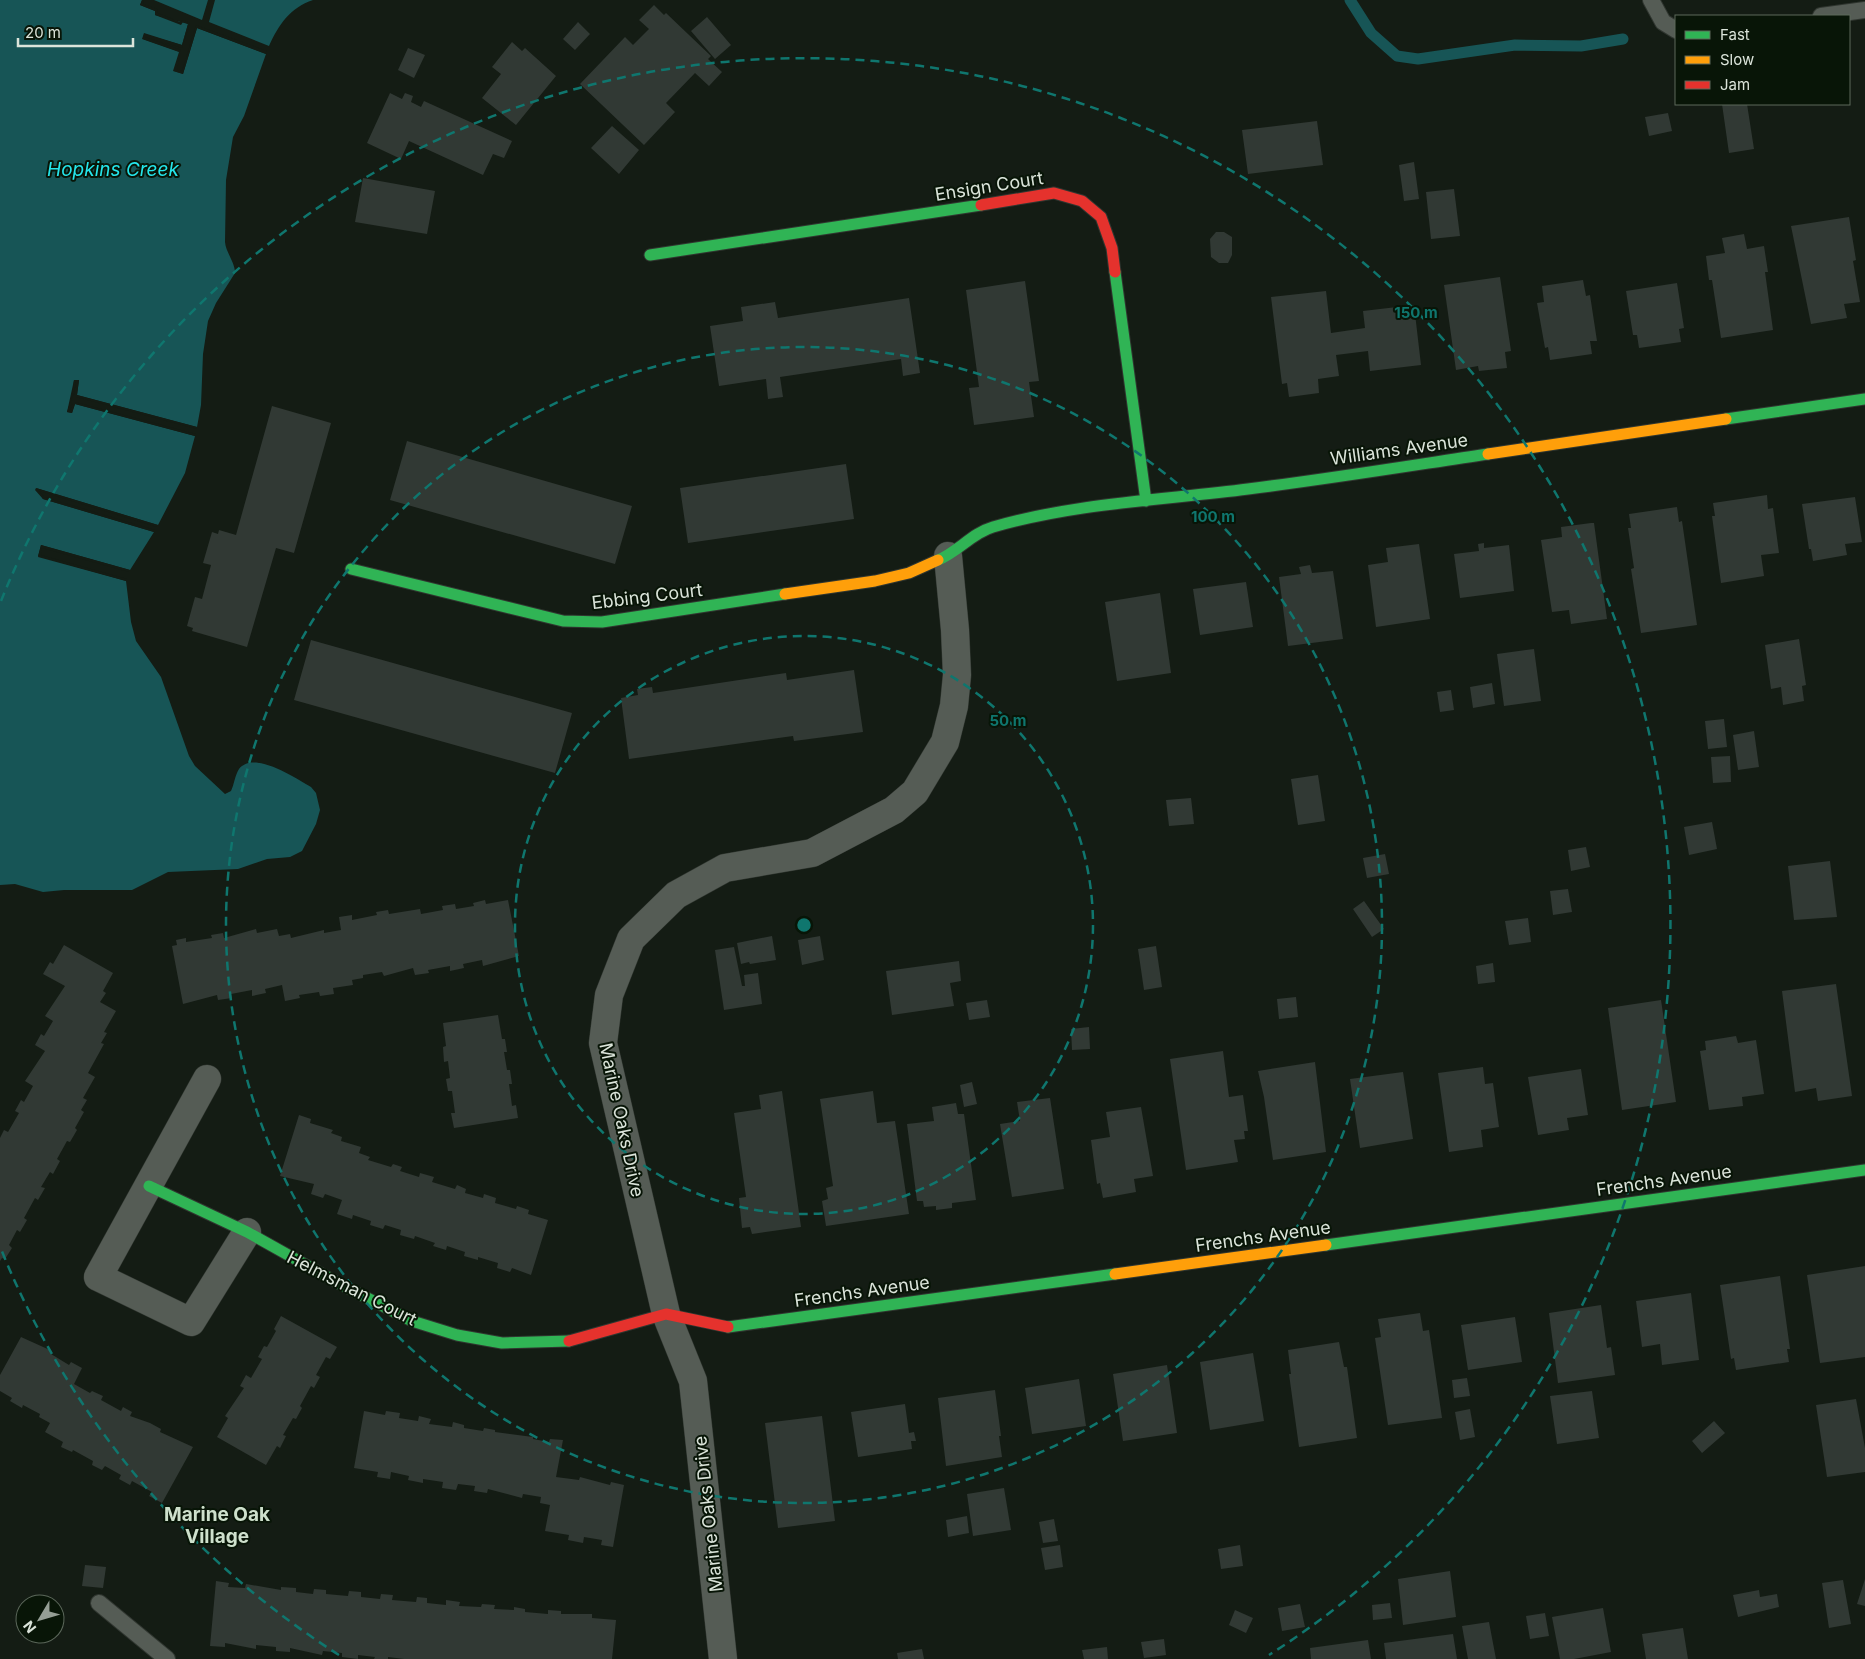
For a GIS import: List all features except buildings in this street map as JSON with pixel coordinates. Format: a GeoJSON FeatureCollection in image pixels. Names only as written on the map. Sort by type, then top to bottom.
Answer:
{"type":"FeatureCollection","features":[{"type":"Feature","properties":{"kind":"street","name":"Ensign Court"},"geometry":{"type":"LineString","coordinates":[[650,255],[1054,193],[1082,201],[1101,217],[1112,248],[1146,501]]}},
{"type":"Feature","properties":{"kind":"street","name":"Williams Avenue"},"geometry":{"type":"LineString","coordinates":[[948,556],[971,537],[991,527],[1057,512],[1118,503],[1258,488],[1865,399]]}},
{"type":"Feature","properties":{"kind":"street","name":"Ebbing Court"},"geometry":{"type":"LineString","coordinates":[[351,569],[563,621],[602,622],[875,580],[909,573],[948,556]]}},
{"type":"Feature","properties":{"kind":"street","name":"Marine Oaks Drive"},"geometry":{"type":"LineString","coordinates":[[723,1659],[693,1381],[666,1314],[603,1043],[609,996],[631,939],[676,895],[725,868],[812,853],[894,810],[915,792],[945,742],[954,706],[958,675],[948,556]]}},
{"type":"Feature","properties":{"kind":"street"},"geometry":{"type":"LineString","coordinates":[[207,1079],[98,1277],[191,1322],[247,1232]]}},
{"type":"Feature","properties":{"kind":"street","name":"Frenchs Avenue"},"geometry":{"type":"LineString","coordinates":[[666,1314],[730,1328],[1865,1170]]}},
{"type":"Feature","properties":{"kind":"street","name":"Helmsman Court"},"geometry":{"type":"LineString","coordinates":[[149,1186],[247,1232],[340,1284],[412,1321],[457,1335],[502,1343],[566,1342],[666,1314]]}},
{"type":"Feature","properties":{"kind":"lane"},"geometry":{"type":"LineString","coordinates":[[1651,0],[1663,22],[1675,29]]}},
{"type":"Feature","properties":{"kind":"lane"},"geometry":{"type":"LineString","coordinates":[[1828,15],[1865,10]]}},
{"type":"Feature","properties":{"kind":"lane"},"geometry":{"type":"LineString","coordinates":[[99,1603],[167,1659]]}},
{"type":"Feature","properties":{"kind":"water","name":"Hopkins Creek"},"geometry":{"type":"Polygon","coordinates":[[[0,0],[142,0],[140,5],[155,11],[155,15],[188,24],[182,45],[144,34],[143,39],[180,52],[174,71],[183,74],[197,28],[266,54],[244,116],[233,137],[226,180],[225,242],[234,265],[235,273],[216,303],[208,321],[203,354],[201,405],[197,427],[77,395],[79,380],[74,380],[67,412],[72,413],[75,404],[195,436],[185,473],[158,525],[36,488],[43,499],[154,532],[130,570],[41,545],[38,556],[126,581],[131,622],[136,641],[161,677],[189,756],[195,766],[225,794],[231,791],[239,769],[246,764],[254,763],[264,764],[285,772],[311,787],[316,793],[320,810],[316,824],[302,851],[290,857],[267,859],[238,869],[168,872],[132,890],[64,890],[43,892],[15,884],[0,885],[0,0]]]}},
{"type":"Feature","properties":{"kind":"water"},"geometry":{"type":"Polygon","coordinates":[[[154,0],[208,0],[202,20],[154,0]]]}},
{"type":"Feature","properties":{"kind":"water"},"geometry":{"type":"Polygon","coordinates":[[[215,0],[313,0],[298,7],[286,18],[269,46],[209,22],[215,0]]]}},
{"type":"Feature","properties":{"kind":"pier"},"geometry":{"type":"Polygon","coordinates":[[[142,0],[144,0],[143,4],[157,9],[158,13],[180,22],[183,20],[190,23],[182,48],[145,37],[181,50],[177,70],[182,71],[196,25],[267,51],[266,54],[197,28],[183,74],[173,71],[179,52],[142,39],[144,33],[182,45],[188,24],[183,22],[181,25],[155,15],[155,11],[140,5],[142,0]]]}},
{"type":"Feature","properties":{"kind":"pier"},"geometry":{"type":"Polygon","coordinates":[[[74,380],[79,380],[77,395],[197,427],[197,429],[76,397],[74,395],[76,382],[70,410],[75,402],[196,434],[195,436],[75,404],[72,413],[67,412],[74,380]]]}},
{"type":"Feature","properties":{"kind":"pier"},"geometry":{"type":"Polygon","coordinates":[[[36,488],[158,525],[157,527],[39,491],[44,497],[155,530],[154,532],[43,499],[35,490],[36,488]]]}},
{"type":"Feature","properties":{"kind":"pier"},"geometry":{"type":"Polygon","coordinates":[[[41,545],[130,570],[129,572],[42,548],[41,555],[127,579],[126,581],[38,557],[41,545]]]}},
{"type":"Feature","properties":{"kind":"waterway"},"geometry":{"type":"LineString","coordinates":[[1350,0],[1371,33],[1397,56],[1418,59],[1515,45],[1581,46],[1623,39]]}},
{"type":"Feature","properties":{"kind":"traffic: fast"},"geometry":{"type":"LineString","coordinates":[[650,255],[981,205]]}},
{"type":"Feature","properties":{"kind":"traffic: fast"},"geometry":{"type":"LineString","coordinates":[[1115,272],[1146,501]]}},
{"type":"Feature","properties":{"kind":"traffic: fast"},"geometry":{"type":"LineString","coordinates":[[1726,419],[1865,399]]}},
{"type":"Feature","properties":{"kind":"traffic: fast"},"geometry":{"type":"LineString","coordinates":[[938,560],[985,530],[1056,512],[1338,477],[1488,454]]}},
{"type":"Feature","properties":{"kind":"traffic: fast"},"geometry":{"type":"LineString","coordinates":[[351,569],[563,621],[602,622],[785,594]]}},
{"type":"Feature","properties":{"kind":"traffic: fast"},"geometry":{"type":"LineString","coordinates":[[1326,1245],[1865,1170]]}},
{"type":"Feature","properties":{"kind":"traffic: fast"},"geometry":{"type":"LineString","coordinates":[[149,1186],[247,1232],[340,1284],[412,1321],[457,1335],[502,1343],[569,1341]]}},
{"type":"Feature","properties":{"kind":"traffic: fast"},"geometry":{"type":"LineString","coordinates":[[728,1327],[1115,1274]]}},
{"type":"Feature","properties":{"kind":"traffic: slow"},"geometry":{"type":"LineString","coordinates":[[1488,454],[1726,419]]}},
{"type":"Feature","properties":{"kind":"traffic: slow"},"geometry":{"type":"LineString","coordinates":[[785,594],[875,581],[909,573],[938,560]]}},
{"type":"Feature","properties":{"kind":"traffic: slow"},"geometry":{"type":"LineString","coordinates":[[1115,1274],[1326,1245]]}},
{"type":"Feature","properties":{"kind":"traffic: jam"},"geometry":{"type":"LineString","coordinates":[[981,205],[1054,193],[1082,201],[1101,217],[1112,248],[1115,272]]}},
{"type":"Feature","properties":{"kind":"traffic: jam"},"geometry":{"type":"LineString","coordinates":[[569,1341],[666,1314],[728,1327]]}},
{"type":"Feature","properties":{"kind":"district","name":"Marine Oak Village"},"geometry":{"type":"Point","coordinates":[217,1525]}}]}
